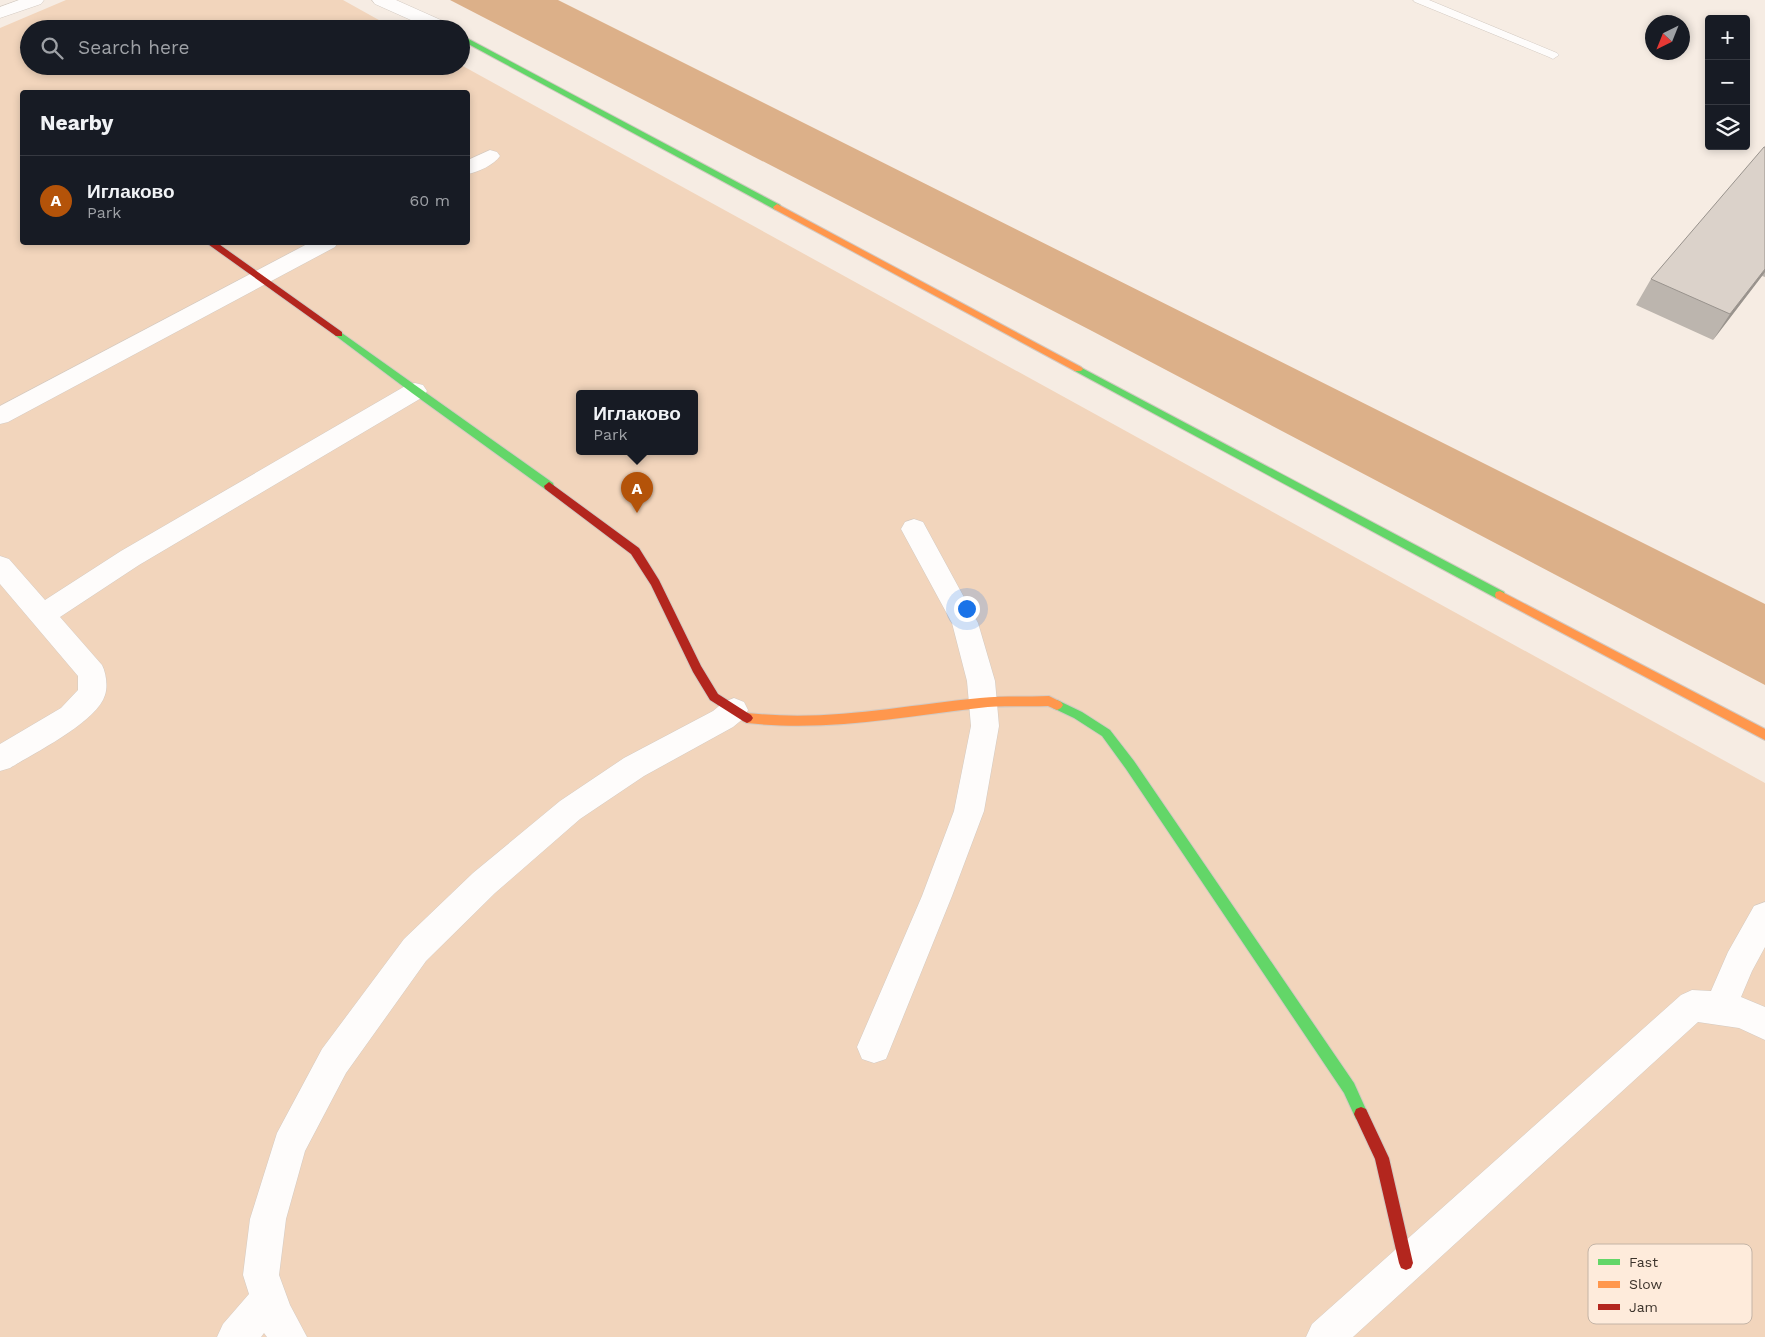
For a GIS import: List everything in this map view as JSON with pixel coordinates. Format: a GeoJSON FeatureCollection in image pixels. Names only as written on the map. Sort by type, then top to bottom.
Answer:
{"type":"FeatureCollection","features":[{"type":"Feature","properties":{"kind":"street"},"geometry":{"type":"LineString","coordinates":[[0,13],[35,0]]}},
{"type":"Feature","properties":{"kind":"street"},"geometry":{"type":"LineString","coordinates":[[381,0],[426,20]]}},
{"type":"Feature","properties":{"kind":"street"},"geometry":{"type":"LineString","coordinates":[[470,42],[1476,583],[1765,735]]}},
{"type":"Feature","properties":{"kind":"street"},"geometry":{"type":"LineString","coordinates":[[470,167],[490,156]]}},
{"type":"Feature","properties":{"kind":"street"},"geometry":{"type":"LineString","coordinates":[[213,245],[525,468],[635,551],[655,583],[697,669],[714,697],[745,718],[778,723],[849,718],[983,703],[1050,701],[1078,715],[1106,733],[1130,765],[1349,1088],[1382,1158],[1406,1263]]}},
{"type":"Feature","properties":{"kind":"street"},"geometry":{"type":"LineString","coordinates":[[0,416],[322,245]]}},
{"type":"Feature","properties":{"kind":"street"},"geometry":{"type":"LineString","coordinates":[[43,616],[130,558],[415,391]]}},
{"type":"Feature","properties":{"kind":"street"},"geometry":{"type":"LineString","coordinates":[[874,1047],[937,896],[969,811],[986,726],[981,681],[965,623],[914,529]]}},
{"type":"Feature","properties":{"kind":"street"},"geometry":{"type":"LineString","coordinates":[[0,566],[92,673],[92,694],[71,716],[0,758]]}},
{"type":"Feature","properties":{"kind":"street"},"geometry":{"type":"LineString","coordinates":[[288,1337],[275,1315],[261,1275],[268,1219],[288,1145],[334,1061],[415,950],[484,883],[570,810],[634,767],[723,719],[734,710]]}},
{"type":"Feature","properties":{"kind":"street"},"geometry":{"type":"LineString","coordinates":[[1721,1007],[1739,963],[1765,916]]}},
{"type":"Feature","properties":{"kind":"street"},"geometry":{"type":"LineString","coordinates":[[1325,1337],[1692,1006],[1721,1007],[1765,1024]]}},
{"type":"Feature","properties":{"kind":"street"},"geometry":{"type":"LineString","coordinates":[[236,1337],[269,1299]]}},
{"type":"Feature","properties":{"kind":"lane"},"geometry":{"type":"LineString","coordinates":[[1420,0],[1553,54]]}},
{"type":"Feature","properties":{"kind":"shaded area"},"geometry":{"type":"Polygon","coordinates":[[[66,0],[343,0],[379,20],[20,20],[20,75],[470,75],[470,70],[1765,783],[1765,1337],[0,1337],[0,28],[66,0]]]}},
{"type":"Feature","properties":{"kind":"shaded area"},"geometry":{"type":"Polygon","coordinates":[[[450,0],[558,0],[1765,604],[1765,685],[1092,331],[450,0]]]}},
{"type":"Feature","properties":{"kind":"building"},"geometry":{"type":"Polygon","coordinates":[[[1764,147],[1765,269],[1730,314],[1651,279],[1764,147]]]}},
{"type":"Feature","properties":{"kind":"traffic: fast"},"geometry":{"type":"LineString","coordinates":[[470,42],[777,207]]}},
{"type":"Feature","properties":{"kind":"traffic: fast"},"geometry":{"type":"LineString","coordinates":[[339,334],[415,391],[549,486]]}},
{"type":"Feature","properties":{"kind":"traffic: fast"},"geometry":{"type":"LineString","coordinates":[[1078,369],[1500,595]]}},
{"type":"Feature","properties":{"kind":"traffic: fast"},"geometry":{"type":"LineString","coordinates":[[1057,705],[1078,715],[1106,733],[1130,765],[1349,1088],[1361,1114]]}},
{"type":"Feature","properties":{"kind":"traffic: slow"},"geometry":{"type":"LineString","coordinates":[[777,207],[1078,369]]}},
{"type":"Feature","properties":{"kind":"traffic: slow"},"geometry":{"type":"LineString","coordinates":[[1500,595],[1765,735]]}},
{"type":"Feature","properties":{"kind":"traffic: slow"},"geometry":{"type":"LineString","coordinates":[[747,718],[805,722],[835,721],[989,702],[1049,701],[1057,705]]}},
{"type":"Feature","properties":{"kind":"traffic: jam"},"geometry":{"type":"LineString","coordinates":[[213,245],[339,334]]}},
{"type":"Feature","properties":{"kind":"traffic: jam"},"geometry":{"type":"LineString","coordinates":[[549,486],[635,551],[655,583],[697,669],[714,697],[747,718]]}},
{"type":"Feature","properties":{"kind":"traffic: jam"},"geometry":{"type":"LineString","coordinates":[[1361,1114],[1382,1158],[1406,1263]]}},
{"type":"Feature","properties":{"kind":"place","name":"Иглаково"},"geometry":{"type":"Point","coordinates":[637,513]}}]}
